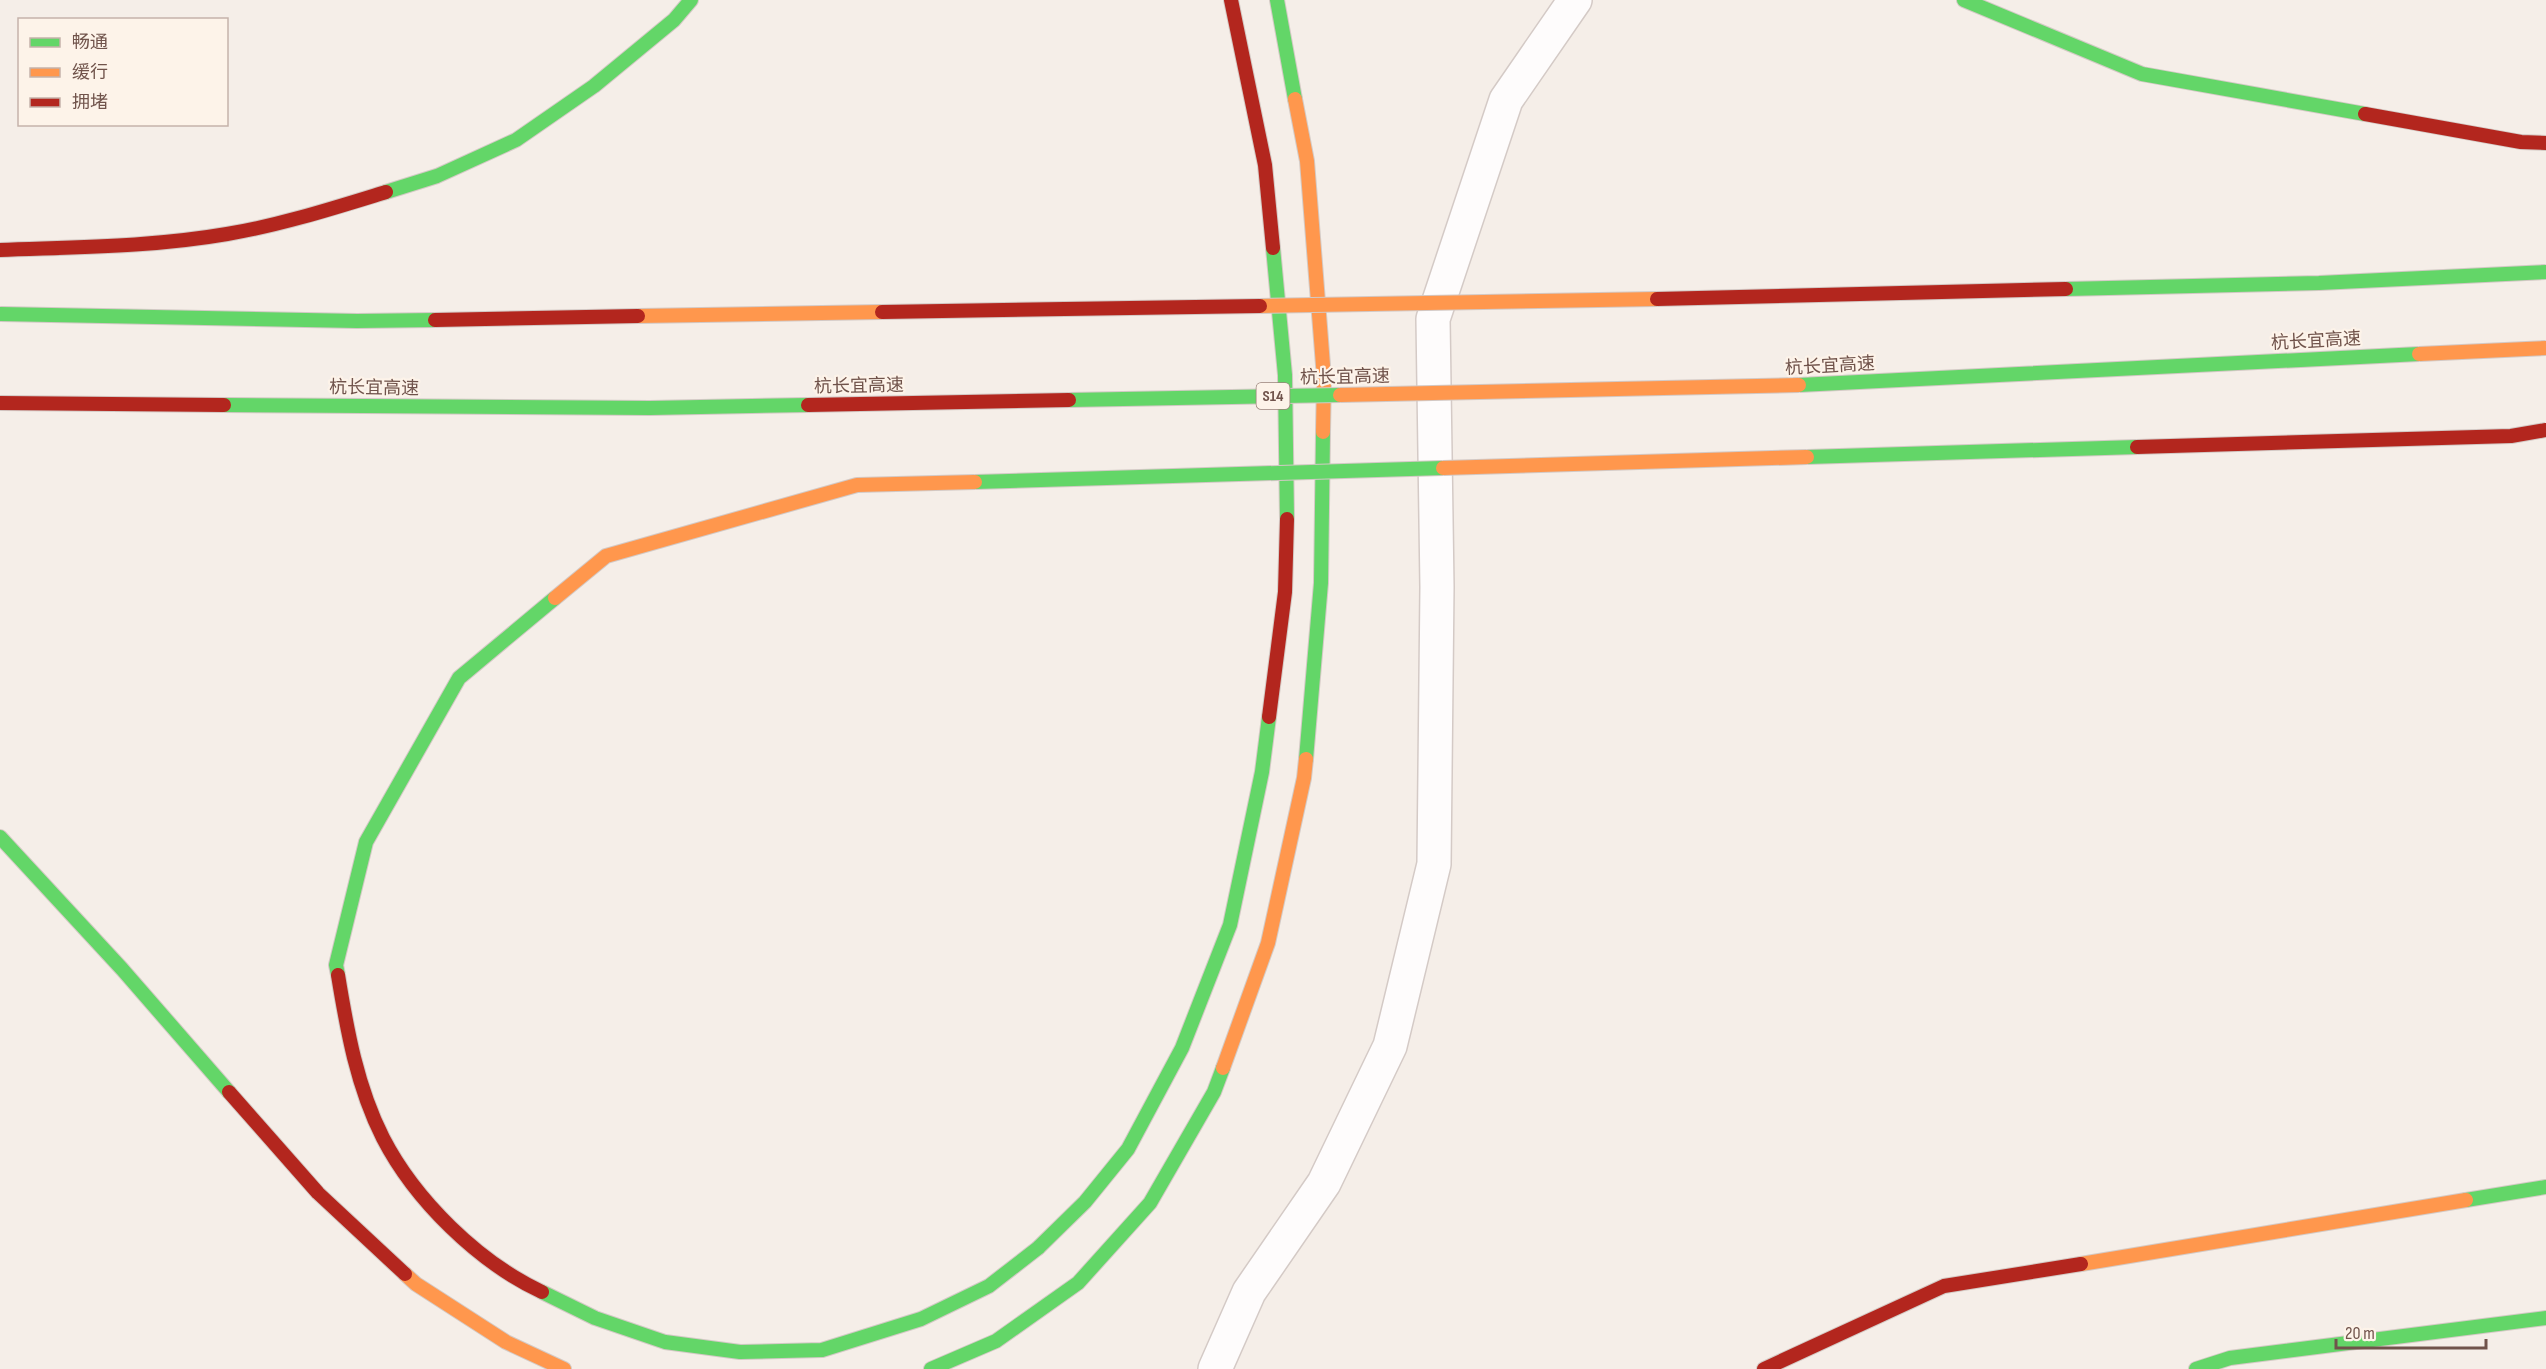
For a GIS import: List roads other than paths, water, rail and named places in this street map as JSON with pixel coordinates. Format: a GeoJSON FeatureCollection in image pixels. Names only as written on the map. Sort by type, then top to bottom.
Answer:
{"type":"FeatureCollection","features":[{"type":"Feature","properties":{"kind":"main road"},"geometry":{"type":"LineString","coordinates":[[0,250],[144,244],[228,234],[332,209],[437,176],[516,140],[594,86],[674,20],[691,0]]}},
{"type":"Feature","properties":{"kind":"main road"},"geometry":{"type":"LineString","coordinates":[[1231,0],[1265,165],[1286,375],[1288,502],[1285,592],[1262,772],[1230,925],[1182,1048],[1128,1149],[1085,1202],[1038,1248],[989,1286],[921,1319],[822,1350],[740,1352],[665,1342],[595,1318],[537,1290],[478,1251],[427,1204],[383,1138],[364,1090],[350,1041],[336,965],[366,842],[459,678],[606,556],[857,485],[2499,436],[2546,430]]}},
{"type":"Feature","properties":{"kind":"main road"},"geometry":{"type":"LineString","coordinates":[[931,1369],[996,1341],[1078,1283],[1150,1203],[1214,1092],[1268,943],[1304,778],[1321,583],[1324,390],[1307,161],[1277,0]]}},
{"type":"Feature","properties":{"kind":"main road"},"geometry":{"type":"LineString","coordinates":[[1964,0],[2142,74],[2521,142],[2546,143]]}},
{"type":"Feature","properties":{"kind":"main road"},"geometry":{"type":"LineString","coordinates":[[0,314],[417,320],[1755,297],[2319,283],[2546,272]]}},
{"type":"Feature","properties":{"kind":"main road","name":"杭长宜高速"},"geometry":{"type":"LineString","coordinates":[[0,402],[650,408],[1753,387],[2546,348]]}},
{"type":"Feature","properties":{"kind":"main road"},"geometry":{"type":"LineString","coordinates":[[0,837],[122,969],[318,1193],[416,1284],[507,1342],[564,1369]]}},
{"type":"Feature","properties":{"kind":"main road"},"geometry":{"type":"LineString","coordinates":[[1764,1369],[1944,1286],[2546,1186]]}},
{"type":"Feature","properties":{"kind":"main road"},"geometry":{"type":"LineString","coordinates":[[2196,1369],[2230,1358],[2546,1318]]}},
{"type":"Feature","properties":{"kind":"street"},"geometry":{"type":"LineString","coordinates":[[1215,1369],[1249,1292],[1324,1183],[1390,1046],[1434,864],[1437,587],[1433,319],[1506,100],[1575,0]]}}]}
